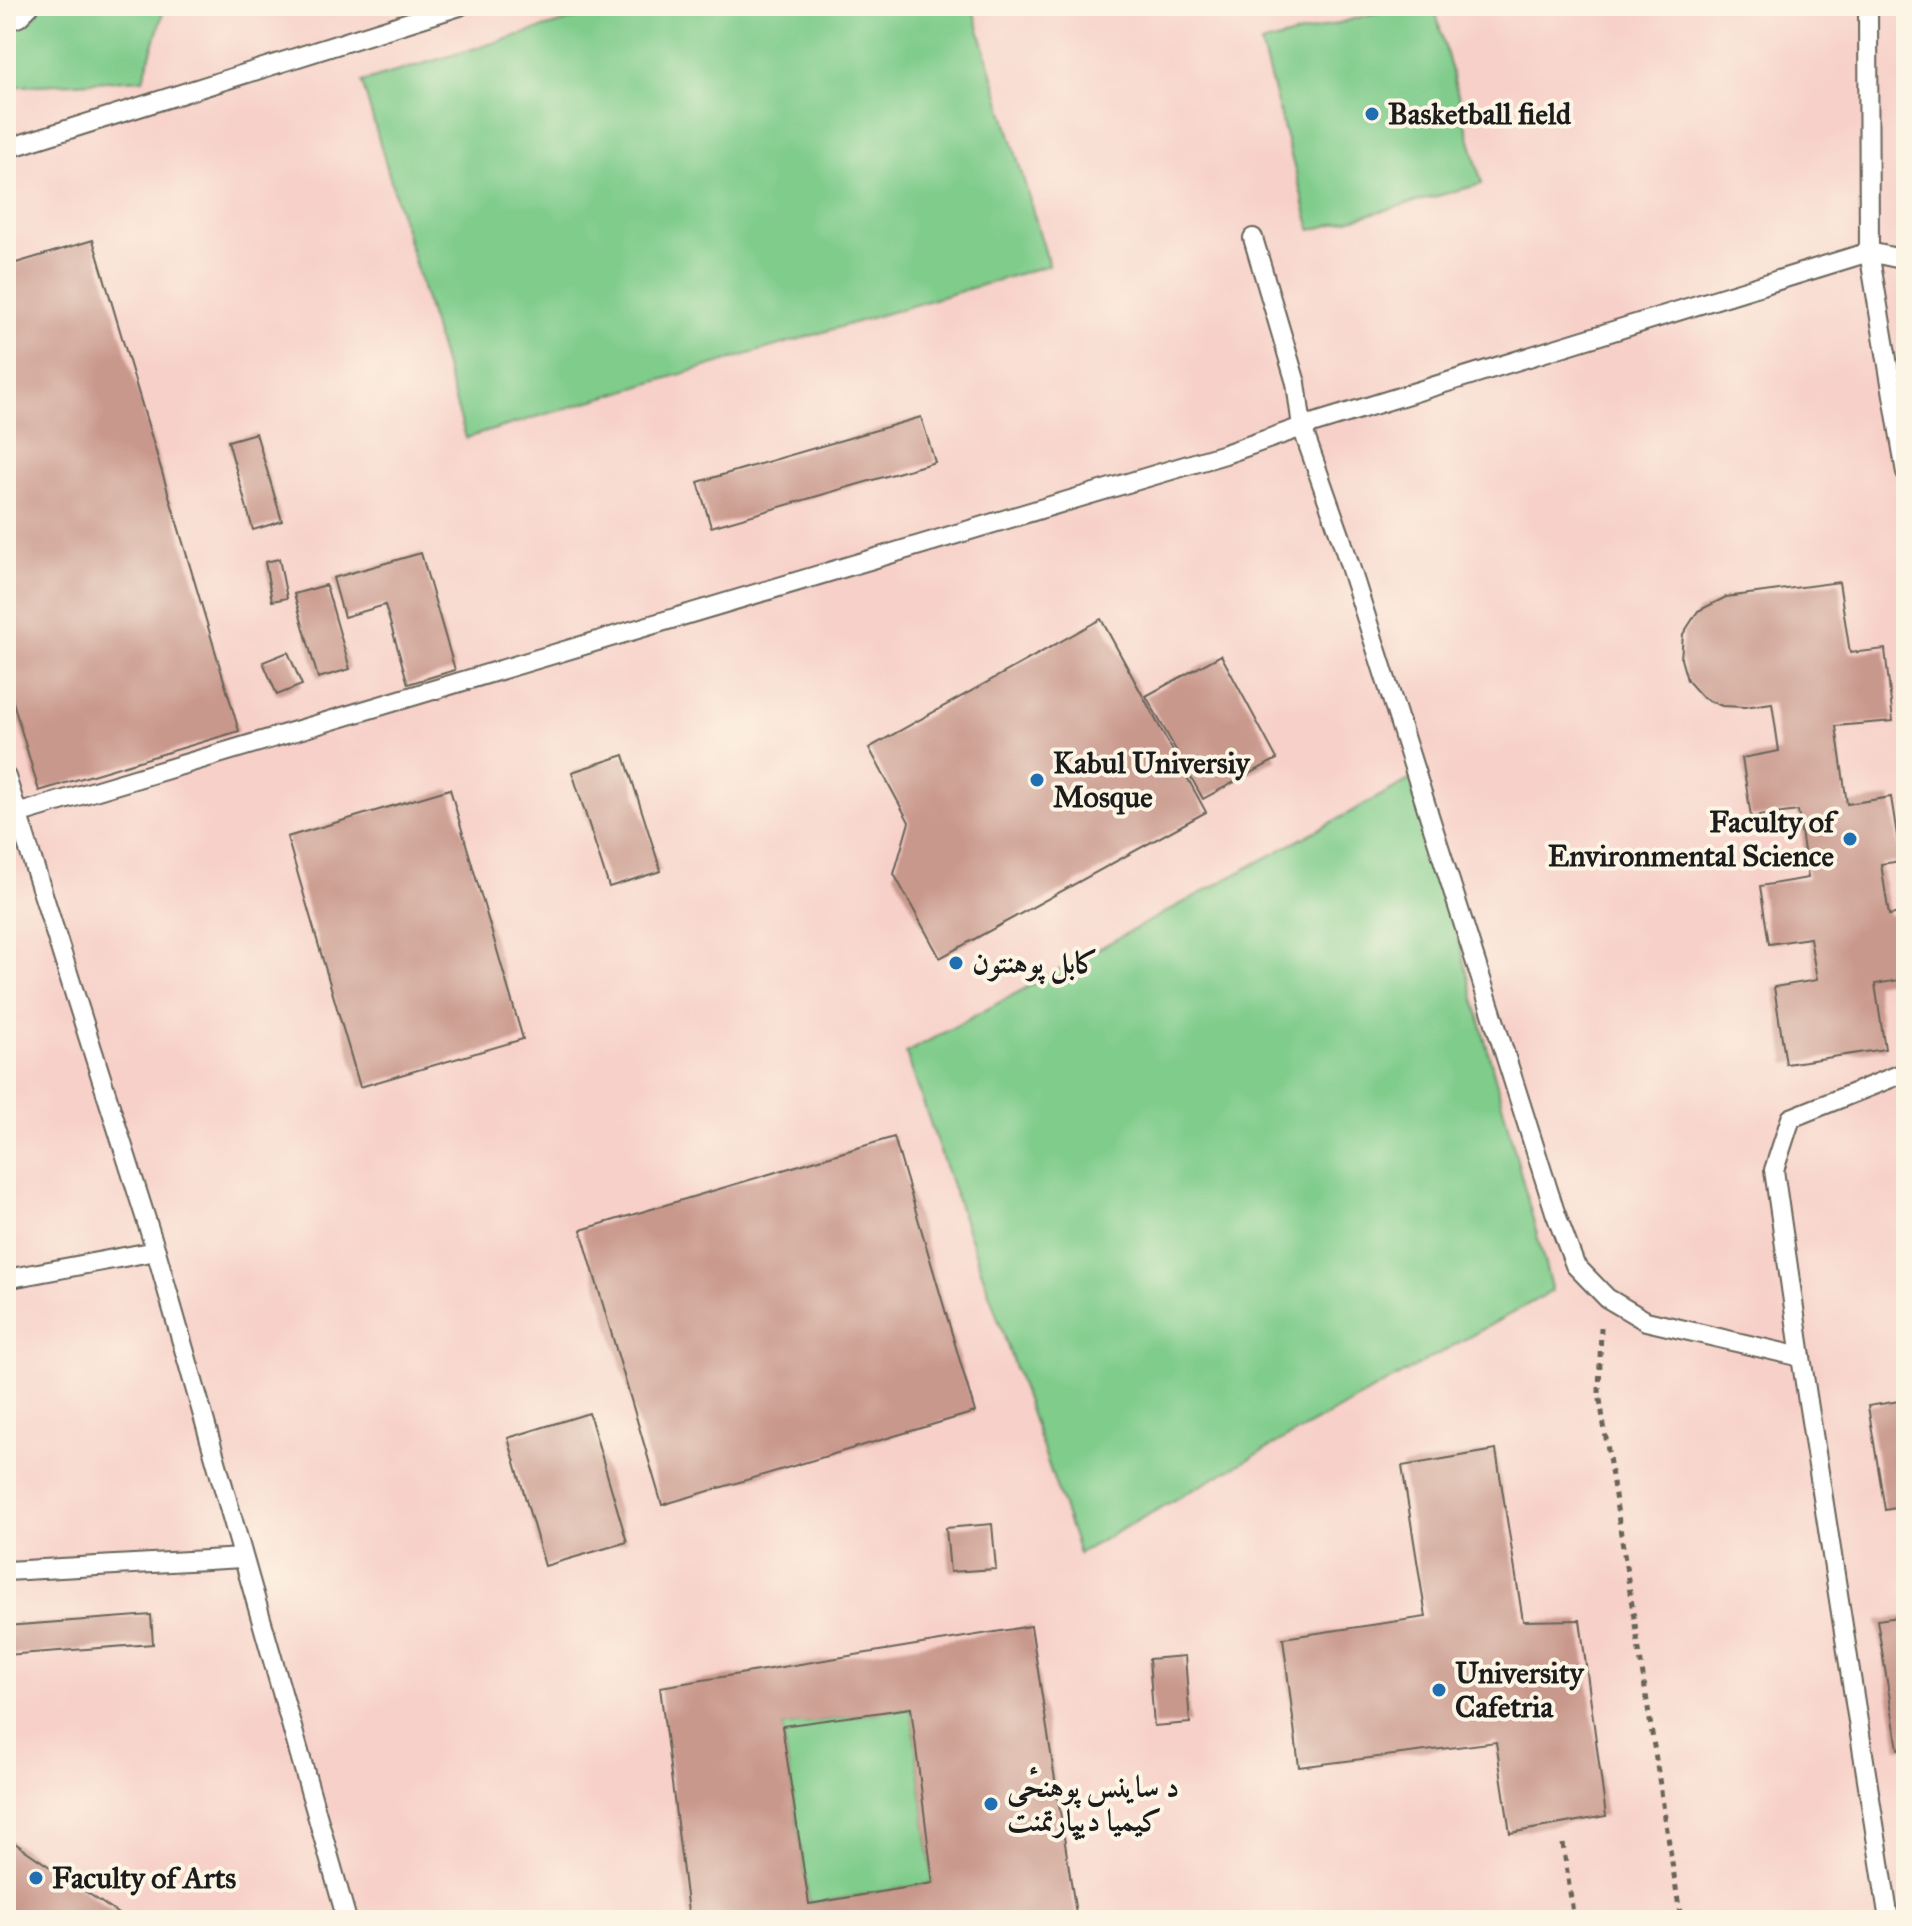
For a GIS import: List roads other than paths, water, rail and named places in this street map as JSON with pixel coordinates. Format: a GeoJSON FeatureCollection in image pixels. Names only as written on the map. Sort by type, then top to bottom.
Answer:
{"type":"FeatureCollection","features":[{"type":"Feature","properties":{"kind":"lane"},"geometry":{"type":"LineString","coordinates":[[6,22],[19,17],[30,6]]}},
{"type":"Feature","properties":{"kind":"lane"},"geometry":{"type":"LineString","coordinates":[[6,149],[460,6]]}},
{"type":"Feature","properties":{"kind":"lane"},"geometry":{"type":"LineString","coordinates":[[1868,6],[1869,252],[1906,473]]}},
{"type":"Feature","properties":{"kind":"lane"},"geometry":{"type":"LineString","coordinates":[[1253,238],[1296,383],[1302,427],[1341,538],[1555,1212],[1575,1265],[1607,1298],[1646,1321],[1801,1357]]}},
{"type":"Feature","properties":{"kind":"lane"},"geometry":{"type":"LineString","coordinates":[[17,814],[1225,454],[1302,427],[1869,252],[1906,260]]}},
{"type":"Feature","properties":{"kind":"lane"},"geometry":{"type":"LineString","coordinates":[[6,777],[156,1251],[347,1920]]}},
{"type":"Feature","properties":{"kind":"lane"},"geometry":{"type":"LineString","coordinates":[[1889,1920],[1774,1170],[1791,1118],[1906,1072]]}},
{"type":"Feature","properties":{"kind":"lane"},"geometry":{"type":"LineString","coordinates":[[6,1279],[156,1251]]}},
{"type":"Feature","properties":{"kind":"lane"},"geometry":{"type":"LineString","coordinates":[[6,1571],[243,1558]]}},
{"type":"Feature","properties":{"kind":"place","name":"Basketball field"},"geometry":{"type":"Point","coordinates":[1372,114]}},
{"type":"Feature","properties":{"kind":"place","name":"Kabul Universiy Mosque"},"geometry":{"type":"Point","coordinates":[1037,780]}},
{"type":"Feature","properties":{"kind":"place","name":"Faculty of Environmental Science"},"geometry":{"type":"Point","coordinates":[1850,839]}},
{"type":"Feature","properties":{"kind":"place","name":"کابل پوهنتون"},"geometry":{"type":"Point","coordinates":[956,963]}},
{"type":"Feature","properties":{"kind":"place","name":"University Cafetria"},"geometry":{"type":"Point","coordinates":[1439,1690]}},
{"type":"Feature","properties":{"kind":"place","name":"د ساینس پوهنحٔی کیمیا دیپارتمنت"},"geometry":{"type":"Point","coordinates":[991,1804]}},
{"type":"Feature","properties":{"kind":"place","name":"Faculty of Arts"},"geometry":{"type":"Point","coordinates":[36,1878]}}]}
